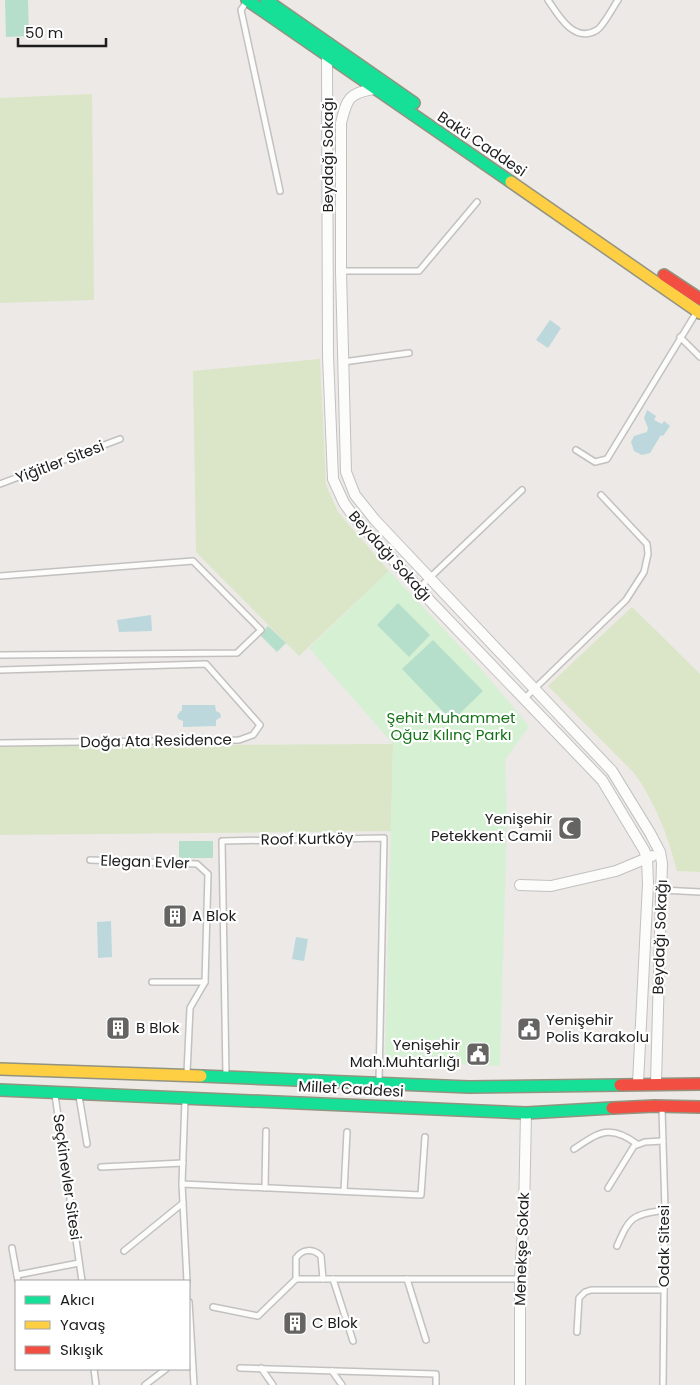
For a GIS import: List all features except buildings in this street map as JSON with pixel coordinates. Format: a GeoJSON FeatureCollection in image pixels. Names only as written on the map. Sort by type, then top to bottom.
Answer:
{"type":"FeatureCollection","features":[{"type":"Feature","properties":{"kind":"main road","name":"Bakü Caddesi"},"geometry":{"type":"LineString","coordinates":[[247,0],[622,258],[699,308]]}},
{"type":"Feature","properties":{"kind":"main road","name":"Bakü Caddesi"},"geometry":{"type":"LineString","coordinates":[[266,0],[699,308]]}},
{"type":"Feature","properties":{"kind":"main road","name":"Millet Caddesi"},"geometry":{"type":"LineString","coordinates":[[0,1069],[379,1083],[431,1087],[540,1087],[638,1083],[700,1084]]}},
{"type":"Feature","properties":{"kind":"main road"},"geometry":{"type":"LineString","coordinates":[[637,1107],[638,1083]]}},
{"type":"Feature","properties":{"kind":"main road"},"geometry":{"type":"LineString","coordinates":[[656,1083],[659,1106]]}},
{"type":"Feature","properties":{"kind":"main road","name":"Millet Caddesi"},"geometry":{"type":"LineString","coordinates":[[0,1090],[526,1113],[659,1106],[700,1108]]}},
{"type":"Feature","properties":{"kind":"street","name":"Beydağı Sokağı"},"geometry":{"type":"LineString","coordinates":[[327,56],[328,356],[333,479],[344,503],[354,517],[418,588],[602,780],[644,850],[647,858],[648,884],[638,1083]]}},
{"type":"Feature","properties":{"kind":"street","name":"Beydağı Sokağı"},"geometry":{"type":"LineString","coordinates":[[374,89],[359,91],[346,101],[341,123],[341,271],[346,472],[355,495],[370,514],[612,771],[660,852],[662,890],[656,1083]]}},
{"type":"Feature","properties":{"kind":"street","name":"Beydağı Sokağı"},"geometry":{"type":"LineString","coordinates":[[520,886],[551,886],[616,871],[660,852]]}},
{"type":"Feature","properties":{"kind":"street","name":"Menekşe Sokak"},"geometry":{"type":"LineString","coordinates":[[520,1385],[520,1279],[524,1213],[526,1113]]}},
{"type":"Feature","properties":{"kind":"lane"},"geometry":{"type":"LineString","coordinates":[[247,0],[241,10],[280,191]]}},
{"type":"Feature","properties":{"kind":"lane"},"geometry":{"type":"LineString","coordinates":[[548,0],[564,24],[579,33],[585,33],[598,29],[618,0]]}},
{"type":"Feature","properties":{"kind":"lane"},"geometry":{"type":"LineString","coordinates":[[341,271],[419,271],[477,202]]}},
{"type":"Feature","properties":{"kind":"lane"},"geometry":{"type":"LineString","coordinates":[[576,450],[595,462],[607,459],[699,308]]}},
{"type":"Feature","properties":{"kind":"lane"},"geometry":{"type":"LineString","coordinates":[[680,337],[700,357]]}},
{"type":"Feature","properties":{"kind":"lane"},"geometry":{"type":"LineString","coordinates":[[344,362],[409,353]]}},
{"type":"Feature","properties":{"kind":"lane","name":"Yiğitler Sitesi"},"geometry":{"type":"LineString","coordinates":[[0,484],[120,439]]}},
{"type":"Feature","properties":{"kind":"lane"},"geometry":{"type":"LineString","coordinates":[[418,588],[522,490]]}},
{"type":"Feature","properties":{"kind":"lane"},"geometry":{"type":"LineString","coordinates":[[525,698],[626,600],[644,572],[648,554],[647,544],[601,495]]}},
{"type":"Feature","properties":{"kind":"lane"},"geometry":{"type":"LineString","coordinates":[[0,576],[193,561],[261,630],[237,653],[0,655]]}},
{"type":"Feature","properties":{"kind":"lane","name":"Doğa Ata Residence"},"geometry":{"type":"LineString","coordinates":[[0,670],[206,664],[260,725],[252,735],[238,740],[0,743]]}},
{"type":"Feature","properties":{"kind":"lane","name":"Roof Kurtköy"},"geometry":{"type":"LineString","coordinates":[[226,1078],[222,841],[384,838],[379,1083]]}},
{"type":"Feature","properties":{"kind":"lane","name":"Elegan Evler"},"geometry":{"type":"LineString","coordinates":[[90,860],[197,864],[208,874],[205,982],[190,1008],[187,1076]]}},
{"type":"Feature","properties":{"kind":"lane"},"geometry":{"type":"LineString","coordinates":[[662,890],[700,892]]}},
{"type":"Feature","properties":{"kind":"lane"},"geometry":{"type":"LineString","coordinates":[[152,982],[205,982]]}},
{"type":"Feature","properties":{"kind":"lane","name":"Seçkinevler Sitesi"},"geometry":{"type":"LineString","coordinates":[[54,1092],[82,1280]]}},
{"type":"Feature","properties":{"kind":"lane"},"geometry":{"type":"LineString","coordinates":[[78,1093],[87,1144]]}},
{"type":"Feature","properties":{"kind":"lane"},"geometry":{"type":"LineString","coordinates":[[185,1097],[182,1184],[186,1280]]}},
{"type":"Feature","properties":{"kind":"lane","name":"Odak Sitesi"},"geometry":{"type":"LineString","coordinates":[[659,1106],[663,1141],[665,1210],[663,1385]]}},
{"type":"Feature","properties":{"kind":"lane"},"geometry":{"type":"LineString","coordinates":[[264,1188],[266,1131]]}},
{"type":"Feature","properties":{"kind":"lane"},"geometry":{"type":"LineString","coordinates":[[344,1191],[347,1132]]}},
{"type":"Feature","properties":{"kind":"lane"},"geometry":{"type":"LineString","coordinates":[[574,1149],[594,1136],[609,1132],[625,1135],[637,1144]]}},
{"type":"Feature","properties":{"kind":"lane"},"geometry":{"type":"LineString","coordinates":[[182,1184],[421,1195],[425,1137]]}},
{"type":"Feature","properties":{"kind":"lane"},"geometry":{"type":"LineString","coordinates":[[608,1188],[637,1144],[663,1141]]}},
{"type":"Feature","properties":{"kind":"lane"},"geometry":{"type":"LineString","coordinates":[[101,1167],[182,1163]]}},
{"type":"Feature","properties":{"kind":"lane"},"geometry":{"type":"LineString","coordinates":[[124,1251],[183,1203]]}},
{"type":"Feature","properties":{"kind":"lane"},"geometry":{"type":"LineString","coordinates":[[617,1246],[625,1228],[632,1219],[643,1214],[665,1210]]}},
{"type":"Feature","properties":{"kind":"lane"},"geometry":{"type":"LineString","coordinates":[[12,1248],[17,1278],[79,1263]]}},
{"type":"Feature","properties":{"kind":"lane"},"geometry":{"type":"LineString","coordinates":[[296,1279],[296,1258],[301,1252],[309,1250],[321,1256],[323,1279]]}},
{"type":"Feature","properties":{"kind":"lane"},"geometry":{"type":"LineString","coordinates":[[213,1307],[258,1316],[296,1279],[520,1279]]}},
{"type":"Feature","properties":{"kind":"lane"},"geometry":{"type":"LineString","coordinates":[[333,1279],[353,1341]]}},
{"type":"Feature","properties":{"kind":"lane"},"geometry":{"type":"LineString","coordinates":[[407,1279],[426,1340]]}},
{"type":"Feature","properties":{"kind":"lane"},"geometry":{"type":"LineString","coordinates":[[576,1332],[579,1298],[585,1292],[617,1289],[664,1290]]}},
{"type":"Feature","properties":{"kind":"lane"},"geometry":{"type":"LineString","coordinates":[[190,1350],[194,1385]]}},
{"type":"Feature","properties":{"kind":"lane"},"geometry":{"type":"LineString","coordinates":[[240,1368],[436,1374],[436,1385]]}},
{"type":"Feature","properties":{"kind":"lane"},"geometry":{"type":"LineString","coordinates":[[261,1368],[273,1385]]}},
{"type":"Feature","properties":{"kind":"lane"},"geometry":{"type":"LineString","coordinates":[[94,1370],[96,1385]]}},
{"type":"Feature","properties":{"kind":"lane"},"geometry":{"type":"LineString","coordinates":[[145,1385],[165,1370]]}},
{"type":"Feature","properties":{"kind":"lane"},"geometry":{"type":"LineString","coordinates":[[332,1371],[342,1385]]}},
{"type":"Feature","properties":{"kind":"green space"},"geometry":{"type":"Polygon","coordinates":[[[5,0],[28,0],[29,36],[6,37],[5,0]]]}},
{"type":"Feature","properties":{"kind":"green space"},"geometry":{"type":"Polygon","coordinates":[[[92,94],[94,300],[0,303],[0,98],[92,94]]]}},
{"type":"Feature","properties":{"kind":"green space"},"geometry":{"type":"Polygon","coordinates":[[[320,359],[326,485],[338,512],[389,571],[299,656],[196,552],[193,371],[320,359]]]}},
{"type":"Feature","properties":{"kind":"green space","name":"Şehit Muhammet Oğuz Kılınç Parkı"},"geometry":{"type":"Polygon","coordinates":[[[389,571],[482,670],[529,726],[505,760],[507,816],[500,1066],[385,1061],[393,744],[309,648],[389,571]]]}},
{"type":"Feature","properties":{"kind":"green space"},"geometry":{"type":"Polygon","coordinates":[[[398,603],[430,635],[409,657],[377,625],[398,603]]]}},
{"type":"Feature","properties":{"kind":"green space"},"geometry":{"type":"Polygon","coordinates":[[[632,607],[700,674],[700,872],[677,871],[670,845],[660,821],[649,797],[635,774],[548,686],[632,607]]]}},
{"type":"Feature","properties":{"kind":"green space"},"geometry":{"type":"Polygon","coordinates":[[[268,626],[286,643],[277,652],[260,635],[268,626]]]}},
{"type":"Feature","properties":{"kind":"green space"},"geometry":{"type":"Polygon","coordinates":[[[433,640],[483,691],[452,721],[402,669],[433,640]]]}},
{"type":"Feature","properties":{"kind":"green space"},"geometry":{"type":"Polygon","coordinates":[[[393,744],[391,831],[0,835],[0,746],[393,744]]]}},
{"type":"Feature","properties":{"kind":"green space"},"geometry":{"type":"Polygon","coordinates":[[[179,841],[213,841],[213,858],[179,858],[179,841]]]}},
{"type":"Feature","properties":{"kind":"water"},"geometry":{"type":"Polygon","coordinates":[[[550,320],[561,328],[548,348],[536,340],[550,320]]]}},
{"type":"Feature","properties":{"kind":"water"},"geometry":{"type":"Polygon","coordinates":[[[647,410],[656,416],[654,420],[662,424],[664,421],[670,426],[663,436],[661,435],[650,453],[642,455],[634,451],[631,442],[634,436],[647,432],[648,428],[644,418],[647,410]]]}},
{"type":"Feature","properties":{"kind":"water"},"geometry":{"type":"Polygon","coordinates":[[[151,615],[152,631],[119,632],[117,620],[151,615]]]}},
{"type":"Feature","properties":{"kind":"water"},"geometry":{"type":"Polygon","coordinates":[[[182,705],[215,705],[216,711],[220,713],[221,717],[216,720],[216,726],[183,727],[183,721],[178,719],[177,715],[182,710],[182,705]]]}},
{"type":"Feature","properties":{"kind":"water"},"geometry":{"type":"Polygon","coordinates":[[[111,921],[112,957],[98,958],[97,922],[111,921]]]}},
{"type":"Feature","properties":{"kind":"water"},"geometry":{"type":"Polygon","coordinates":[[[296,937],[308,939],[304,961],[292,959],[296,937]]]}},
{"type":"Feature","properties":{"kind":"traffic: fast"},"geometry":{"type":"LineString","coordinates":[[247,0],[511,182]]}},
{"type":"Feature","properties":{"kind":"traffic: fast"},"geometry":{"type":"LineString","coordinates":[[266,0],[414,103]]}},
{"type":"Feature","properties":{"kind":"traffic: fast"},"geometry":{"type":"LineString","coordinates":[[201,1076],[469,1087],[620,1085]]}},
{"type":"Feature","properties":{"kind":"traffic: fast"},"geometry":{"type":"LineString","coordinates":[[0,1090],[526,1113],[612,1108]]}},
{"type":"Feature","properties":{"kind":"traffic: slow"},"geometry":{"type":"LineString","coordinates":[[511,182],[700,313]]}},
{"type":"Feature","properties":{"kind":"traffic: slow"},"geometry":{"type":"LineString","coordinates":[[0,1069],[201,1076]]}},
{"type":"Feature","properties":{"kind":"traffic: jam"},"geometry":{"type":"LineString","coordinates":[[664,275],[700,299]]}},
{"type":"Feature","properties":{"kind":"traffic: jam"},"geometry":{"type":"LineString","coordinates":[[620,1085],[700,1084]]}},
{"type":"Feature","properties":{"kind":"traffic: jam"},"geometry":{"type":"LineString","coordinates":[[612,1108],[655,1106],[700,1107]]}},
{"type":"Feature","properties":{"kind":"place","name":"Yenişehir Petekkent Camii"},"geometry":{"type":"Point","coordinates":[570,828]}},
{"type":"Feature","properties":{"kind":"place","name":"A Blok"},"geometry":{"type":"Point","coordinates":[175,916]}},
{"type":"Feature","properties":{"kind":"place","name":"B Blok"},"geometry":{"type":"Point","coordinates":[118,1028]}},
{"type":"Feature","properties":{"kind":"place","name":"Yenişehir Polis Karakolu"},"geometry":{"type":"Point","coordinates":[529,1029]}},
{"type":"Feature","properties":{"kind":"place","name":"Yenişehir Mah.Muhtarlığı"},"geometry":{"type":"Point","coordinates":[478,1054]}},
{"type":"Feature","properties":{"kind":"place","name":"C Blok"},"geometry":{"type":"Point","coordinates":[295,1323]}}]}
